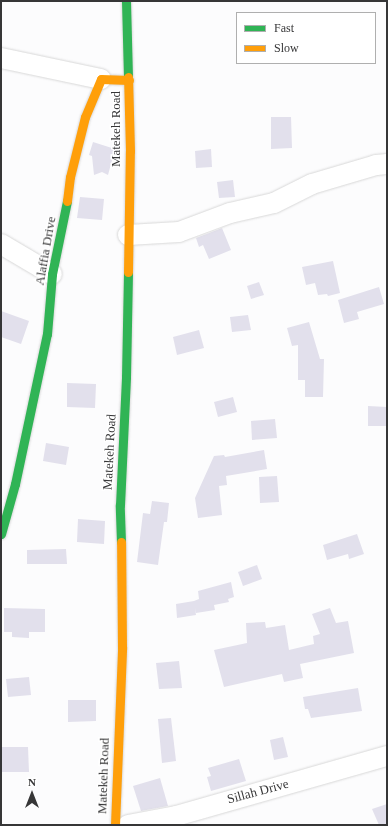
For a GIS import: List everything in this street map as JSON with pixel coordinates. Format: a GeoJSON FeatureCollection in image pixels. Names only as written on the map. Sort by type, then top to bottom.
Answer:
{"type":"FeatureCollection","features":[{"type":"Feature","properties":{"kind":"street"},"geometry":{"type":"LineString","coordinates":[[1,58],[101,79],[129,80],[126,1]]}},
{"type":"Feature","properties":{"kind":"street","name":"Alaffia Drive"},"geometry":{"type":"LineString","coordinates":[[1,534],[15,484],[45,342],[51,303],[52,274],[65,217],[70,177],[85,117],[101,79]]}},
{"type":"Feature","properties":{"kind":"street","name":"Matekeh Road"},"geometry":{"type":"LineString","coordinates":[[115,825],[122,647],[120,505],[126,377],[130,151],[129,80]]}},
{"type":"Feature","properties":{"kind":"street"},"geometry":{"type":"LineString","coordinates":[[128,235],[179,232],[230,213],[274,204],[312,184],[376,165],[387,164]]}},
{"type":"Feature","properties":{"kind":"street"},"geometry":{"type":"LineString","coordinates":[[1,244],[52,274]]}},
{"type":"Feature","properties":{"kind":"street","name":"Sillah Drive"},"geometry":{"type":"LineString","coordinates":[[128,825],[176,816],[387,756]]}},
{"type":"Feature","properties":{"kind":"building"},"geometry":{"type":"Polygon","coordinates":[[[271,117],[291,117],[292,148],[271,149],[271,117]]]}},
{"type":"Feature","properties":{"kind":"building"},"geometry":{"type":"Polygon","coordinates":[[[93,142],[115,149],[108,175],[102,172],[94,175],[92,156],[89,155],[93,142]]]}},
{"type":"Feature","properties":{"kind":"building"},"geometry":{"type":"Polygon","coordinates":[[[211,149],[212,167],[196,168],[195,151],[211,149]]]}},
{"type":"Feature","properties":{"kind":"building"},"geometry":{"type":"Polygon","coordinates":[[[233,180],[235,197],[219,198],[217,182],[233,180]]]}},
{"type":"Feature","properties":{"kind":"building"},"geometry":{"type":"Polygon","coordinates":[[[80,197],[104,199],[102,220],[77,218],[80,197]]]}},
{"type":"Feature","properties":{"kind":"building"},"geometry":{"type":"Polygon","coordinates":[[[222,228],[231,250],[209,259],[203,245],[199,247],[196,238],[222,228]]]}},
{"type":"Feature","properties":{"kind":"building"},"geometry":{"type":"Polygon","coordinates":[[[333,261],[340,293],[328,296],[327,294],[318,295],[315,283],[306,285],[302,267],[333,261]]]}},
{"type":"Feature","properties":{"kind":"building"},"geometry":{"type":"Polygon","coordinates":[[[259,282],[264,295],[251,299],[247,286],[259,282]]]}},
{"type":"Feature","properties":{"kind":"building"},"geometry":{"type":"Polygon","coordinates":[[[379,287],[384,304],[357,312],[359,319],[344,323],[338,300],[379,287]]]}},
{"type":"Feature","properties":{"kind":"building"},"geometry":{"type":"Polygon","coordinates":[[[1,311],[29,321],[21,344],[1,337],[1,311]]]}},
{"type":"Feature","properties":{"kind":"building"},"geometry":{"type":"Polygon","coordinates":[[[248,315],[251,330],[232,332],[230,317],[248,315]]]}},
{"type":"Feature","properties":{"kind":"building"},"geometry":{"type":"Polygon","coordinates":[[[309,322],[320,359],[324,359],[323,397],[305,397],[305,380],[298,380],[298,345],[292,346],[287,328],[309,322]]]}},
{"type":"Feature","properties":{"kind":"building"},"geometry":{"type":"Polygon","coordinates":[[[199,330],[204,348],[177,355],[173,337],[199,330]]]}},
{"type":"Feature","properties":{"kind":"building"},"geometry":{"type":"Polygon","coordinates":[[[67,383],[96,384],[95,408],[67,407],[67,383]]]}},
{"type":"Feature","properties":{"kind":"building"},"geometry":{"type":"Polygon","coordinates":[[[233,397],[237,412],[218,417],[214,402],[233,397]]]}},
{"type":"Feature","properties":{"kind":"building"},"geometry":{"type":"Polygon","coordinates":[[[368,406],[387,407],[387,426],[368,426],[368,406]]]}},
{"type":"Feature","properties":{"kind":"building"},"geometry":{"type":"Polygon","coordinates":[[[275,419],[277,438],[252,440],[251,421],[275,419]]]}},
{"type":"Feature","properties":{"kind":"building"},"geometry":{"type":"Polygon","coordinates":[[[46,443],[69,447],[66,465],[43,461],[46,443]]]}},
{"type":"Feature","properties":{"kind":"building"},"geometry":{"type":"Polygon","coordinates":[[[264,450],[267,469],[226,476],[227,485],[219,486],[222,515],[198,518],[195,498],[214,456],[224,455],[225,457],[264,450]]]}},
{"type":"Feature","properties":{"kind":"building"},"geometry":{"type":"Polygon","coordinates":[[[277,476],[279,502],[260,503],[259,477],[277,476]]]}},
{"type":"Feature","properties":{"kind":"building"},"geometry":{"type":"Polygon","coordinates":[[[152,501],[169,503],[167,522],[164,522],[158,565],[137,562],[143,513],[150,514],[152,501]]]}},
{"type":"Feature","properties":{"kind":"building"},"geometry":{"type":"Polygon","coordinates":[[[78,519],[105,521],[104,544],[77,542],[78,519]]]}},
{"type":"Feature","properties":{"kind":"building"},"geometry":{"type":"Polygon","coordinates":[[[357,534],[364,554],[349,559],[348,554],[327,560],[323,545],[357,534]]]}},
{"type":"Feature","properties":{"kind":"building"},"geometry":{"type":"Polygon","coordinates":[[[66,549],[67,564],[27,564],[27,550],[66,549]]]}},
{"type":"Feature","properties":{"kind":"building"},"geometry":{"type":"Polygon","coordinates":[[[257,565],[262,579],[243,586],[238,572],[257,565]]]}},
{"type":"Feature","properties":{"kind":"building"},"geometry":{"type":"Polygon","coordinates":[[[231,582],[234,597],[228,599],[229,602],[214,605],[215,610],[196,613],[195,608],[196,615],[177,618],[176,604],[199,599],[198,591],[231,582]]]}},
{"type":"Feature","properties":{"kind":"building"},"geometry":{"type":"Polygon","coordinates":[[[4,608],[45,609],[45,632],[29,632],[29,638],[12,637],[12,632],[4,632],[4,608]]]}},
{"type":"Feature","properties":{"kind":"building"},"geometry":{"type":"Polygon","coordinates":[[[330,608],[336,623],[348,621],[354,653],[300,664],[303,678],[284,682],[282,674],[224,687],[214,650],[247,643],[246,623],[265,622],[266,628],[285,625],[289,650],[314,644],[313,636],[320,634],[312,614],[330,608]]]}},
{"type":"Feature","properties":{"kind":"building"},"geometry":{"type":"Polygon","coordinates":[[[179,661],[182,688],[159,689],[156,663],[179,661]]]}},
{"type":"Feature","properties":{"kind":"building"},"geometry":{"type":"Polygon","coordinates":[[[29,677],[31,695],[8,697],[6,679],[29,677]]]}},
{"type":"Feature","properties":{"kind":"building"},"geometry":{"type":"Polygon","coordinates":[[[358,688],[362,711],[311,718],[308,709],[305,709],[303,697],[358,688]]]}},
{"type":"Feature","properties":{"kind":"building"},"geometry":{"type":"Polygon","coordinates":[[[68,700],[96,700],[96,721],[68,722],[68,700]]]}},
{"type":"Feature","properties":{"kind":"building"},"geometry":{"type":"Polygon","coordinates":[[[171,718],[176,761],[162,763],[158,719],[171,718]]]}},
{"type":"Feature","properties":{"kind":"building"},"geometry":{"type":"Polygon","coordinates":[[[283,737],[288,757],[274,760],[270,740],[283,737]]]}},
{"type":"Feature","properties":{"kind":"building"},"geometry":{"type":"Polygon","coordinates":[[[1,747],[28,747],[29,772],[1,772],[1,747]]]}},
{"type":"Feature","properties":{"kind":"building"},"geometry":{"type":"Polygon","coordinates":[[[239,759],[246,781],[211,791],[207,777],[211,776],[208,768],[239,759]]]}},
{"type":"Feature","properties":{"kind":"building"},"geometry":{"type":"Polygon","coordinates":[[[160,778],[168,806],[141,811],[133,786],[160,778]]]}},
{"type":"Feature","properties":{"kind":"building"},"geometry":{"type":"Polygon","coordinates":[[[387,804],[387,825],[379,825],[372,809],[387,804]]]}},
{"type":"Feature","properties":{"kind":"traffic: fast"},"geometry":{"type":"LineString","coordinates":[[126,1],[128,77]]}},
{"type":"Feature","properties":{"kind":"traffic: fast"},"geometry":{"type":"LineString","coordinates":[[1,534],[15,484],[47,334],[52,274],[67,201]]}},
{"type":"Feature","properties":{"kind":"traffic: fast"},"geometry":{"type":"LineString","coordinates":[[121,542],[120,505],[126,377],[128,272]]}},
{"type":"Feature","properties":{"kind":"traffic: slow"},"geometry":{"type":"LineString","coordinates":[[128,77],[130,151],[128,272]]}},
{"type":"Feature","properties":{"kind":"traffic: slow"},"geometry":{"type":"LineString","coordinates":[[67,201],[70,177],[85,117],[101,79],[129,80]]}},
{"type":"Feature","properties":{"kind":"traffic: slow"},"geometry":{"type":"LineString","coordinates":[[115,825],[122,647],[121,542]]}}]}
